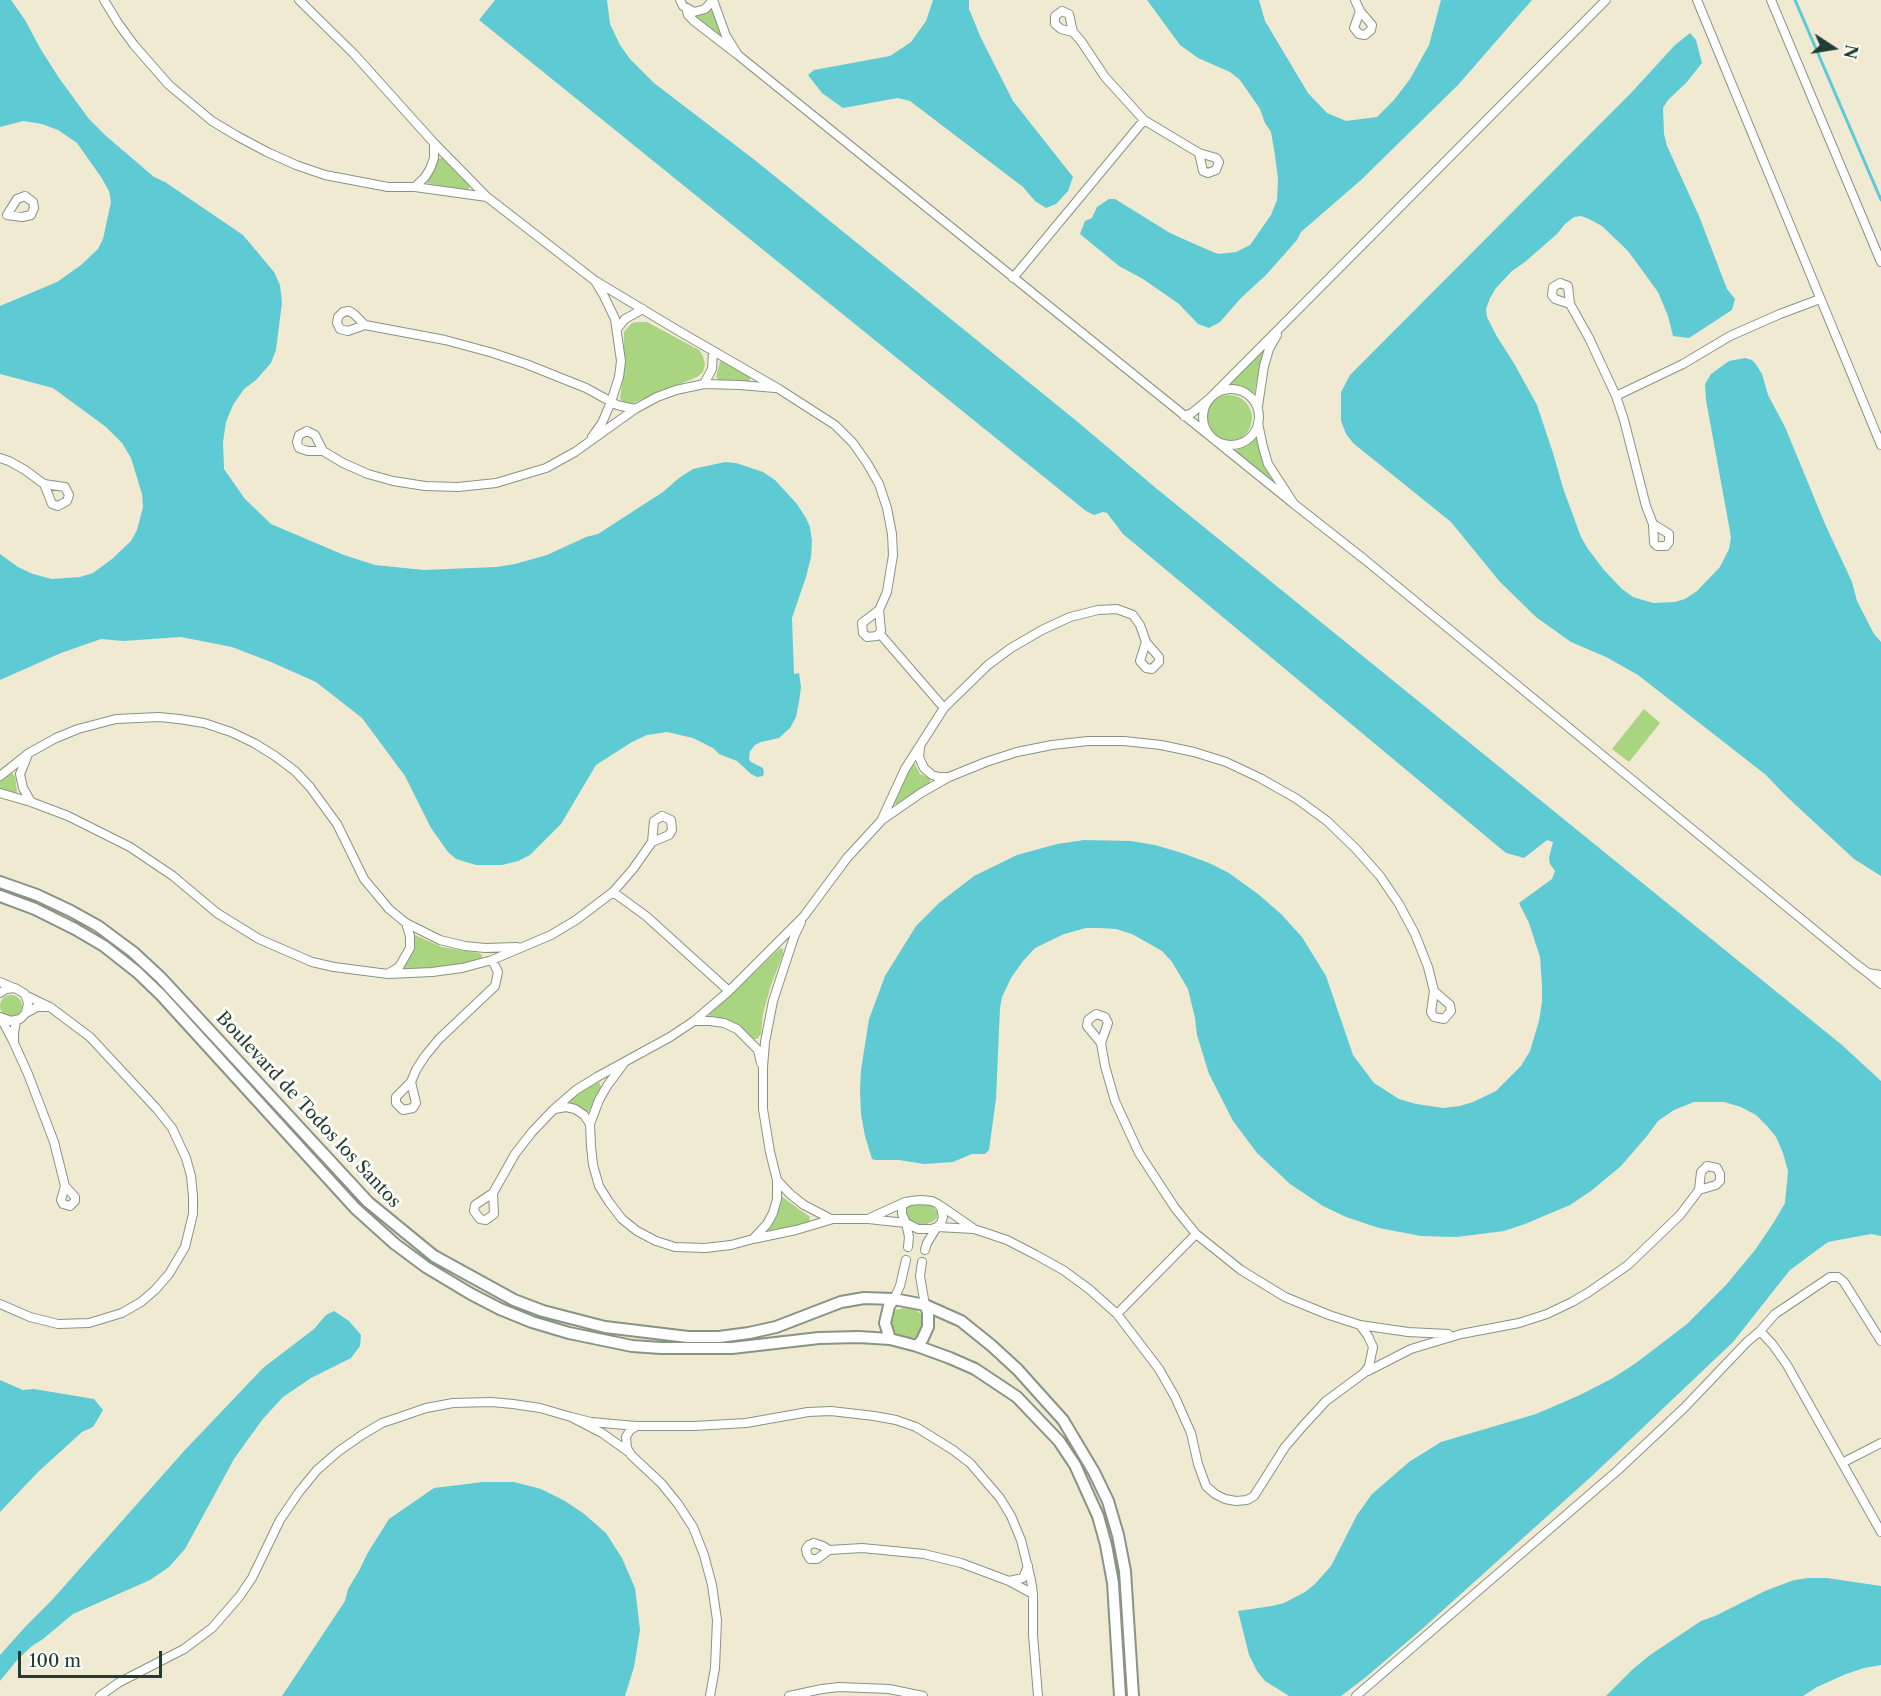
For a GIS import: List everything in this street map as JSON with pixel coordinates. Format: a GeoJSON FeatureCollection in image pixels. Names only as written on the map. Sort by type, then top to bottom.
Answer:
{"type":"FeatureCollection","features":[{"type":"Feature","properties":{"kind":"street"},"geometry":{"type":"LineString","coordinates":[[104,0],[134,45],[169,85],[212,121],[267,153],[325,175],[388,187],[415,187],[487,197]]}},
{"type":"Feature","properties":{"kind":"street"},"geometry":{"type":"LineString","coordinates":[[299,0],[354,54],[434,143],[487,197],[594,280],[779,388],[835,425],[853,443],[879,484],[892,534],[893,555],[887,592],[879,610],[880,634],[944,708]]}},
{"type":"Feature","properties":{"kind":"street"},"geometry":{"type":"LineString","coordinates":[[680,0],[694,21],[1364,559],[1881,984]]}},
{"type":"Feature","properties":{"kind":"street"},"geometry":{"type":"LineString","coordinates":[[686,8],[694,12],[700,11],[710,5],[713,0],[726,36],[738,55]]}},
{"type":"Feature","properties":{"kind":"street"},"geometry":{"type":"LineString","coordinates":[[1355,0],[1360,11]]}},
{"type":"Feature","properties":{"kind":"street"},"geometry":{"type":"LineString","coordinates":[[1184,416],[1192,413],[1210,398],[1606,0]]}},
{"type":"Feature","properties":{"kind":"street"},"geometry":{"type":"LineString","coordinates":[[1697,0],[1881,445]]}},
{"type":"Feature","properties":{"kind":"street"},"geometry":{"type":"LineString","coordinates":[[1771,0],[1881,262]]}},
{"type":"Feature","properties":{"kind":"street"},"geometry":{"type":"LineString","coordinates":[[1073,32],[1105,77],[1144,120],[1198,153]]}},
{"type":"Feature","properties":{"kind":"street"},"geometry":{"type":"LineString","coordinates":[[1013,278],[1144,120]]}},
{"type":"Feature","properties":{"kind":"street"},"geometry":{"type":"LineString","coordinates":[[415,187],[430,169],[434,158],[434,143]]}},
{"type":"Feature","properties":{"kind":"street"},"geometry":{"type":"LineString","coordinates":[[587,444],[602,423],[611,402],[619,377],[621,361],[617,329],[604,296],[594,280]]}},
{"type":"Feature","properties":{"kind":"street"},"geometry":{"type":"LineString","coordinates":[[1616,396],[1683,364],[1730,336],[1820,299]]}},
{"type":"Feature","properties":{"kind":"street"},"geometry":{"type":"LineString","coordinates":[[1570,304],[1616,396],[1653,524]]}},
{"type":"Feature","properties":{"kind":"street"},"geometry":{"type":"LineString","coordinates":[[617,329],[625,319],[643,309]]}},
{"type":"Feature","properties":{"kind":"street"},"geometry":{"type":"LineString","coordinates":[[1286,321],[1269,349],[1259,386],[1257,408],[1258,423],[1268,464],[1294,504]]}},
{"type":"Feature","properties":{"kind":"street"},"geometry":{"type":"LineString","coordinates":[[365,324],[445,340],[493,353],[570,382],[611,402],[635,409]]}},
{"type":"Feature","properties":{"kind":"street"},"geometry":{"type":"LineString","coordinates":[[704,384],[712,369],[713,351]]}},
{"type":"Feature","properties":{"kind":"street"},"geometry":{"type":"LineString","coordinates":[[322,451],[368,474],[393,481],[424,486],[458,487],[496,483],[546,468],[587,444],[635,409],[676,390],[704,384],[779,388]]}},
{"type":"Feature","properties":{"kind":"street"},"geometry":{"type":"LineString","coordinates":[[1257,408],[1248,395],[1240,391],[1224,390],[1210,398],[1205,406],[1203,423],[1206,432],[1212,438],[1230,445],[1248,440],[1258,423]]}},
{"type":"Feature","properties":{"kind":"street"},"geometry":{"type":"LineString","coordinates":[[0,458],[25,470],[44,484]]}},
{"type":"Feature","properties":{"kind":"street"},"geometry":{"type":"LineString","coordinates":[[881,821],[905,769],[944,708],[988,665],[1011,648],[1070,617],[1098,610],[1118,609],[1127,611],[1137,619],[1146,642]]}},
{"type":"Feature","properties":{"kind":"street"},"geometry":{"type":"LineString","coordinates":[[879,610],[866,618],[861,626],[867,637],[880,634]]}},
{"type":"Feature","properties":{"kind":"street"},"geometry":{"type":"LineString","coordinates":[[0,776],[29,753],[56,738],[78,729],[116,719],[159,717],[204,723],[254,743],[295,771],[338,824],[364,879],[376,896],[406,923],[440,940],[465,946],[485,948],[521,946]]}},
{"type":"Feature","properties":{"kind":"street"},"geometry":{"type":"LineString","coordinates":[[493,1193],[515,1154],[554,1109],[583,1086],[694,1021],[804,916],[847,858],[881,821],[949,777],[1017,752],[1088,741],[1124,741],[1161,745],[1226,762],[1297,799],[1327,821],[1380,876],[1399,904],[1420,945],[1434,991]]}},
{"type":"Feature","properties":{"kind":"street"},"geometry":{"type":"LineString","coordinates":[[920,744],[919,758],[924,768],[932,775],[949,777]]}},
{"type":"Feature","properties":{"kind":"street"},"geometry":{"type":"LineString","coordinates":[[29,753],[20,774],[22,789],[31,802]]}},
{"type":"Feature","properties":{"kind":"street"},"geometry":{"type":"LineString","coordinates":[[0,794],[31,802],[68,816],[130,848],[173,876],[224,918],[259,939],[312,962],[388,974],[462,968],[492,960],[559,930],[613,892],[652,842]]}},
{"type":"Feature","properties":{"kind":"street","name":"Boulevard de Todos los Santos"},"geometry":{"type":"LineString","coordinates":[[0,882],[37,895],[71,911],[98,926],[133,952],[169,986],[368,1202],[434,1256],[514,1300],[543,1311],[605,1328],[688,1337],[719,1337],[749,1333],[776,1327],[841,1302],[864,1298],[894,1299],[925,1305],[961,1321],[1018,1370],[1063,1420],[1094,1472],[1108,1501],[1123,1562],[1133,1696]]}},
{"type":"Feature","properties":{"kind":"street"},"geometry":{"type":"LineString","coordinates":[[613,892],[646,916],[729,990]]}},
{"type":"Feature","properties":{"kind":"street","name":"Boulevard de Todos los Santos"},"geometry":{"type":"LineString","coordinates":[[0,896],[75,928],[104,946],[137,972],[355,1208],[395,1244],[426,1267],[500,1309],[569,1333],[622,1344],[661,1348],[732,1348],[819,1338],[859,1337],[890,1340],[938,1352],[975,1370],[1017,1397],[1059,1441],[1074,1465],[1098,1516],[1113,1583],[1120,1696]]}},
{"type":"Feature","properties":{"kind":"street"},"geometry":{"type":"LineString","coordinates":[[753,1239],[767,1224],[777,1199],[777,1180],[763,1109],[765,1042],[773,1001],[794,937],[804,916]]}},
{"type":"Feature","properties":{"kind":"street"},"geometry":{"type":"LineString","coordinates":[[388,974],[399,967],[410,948],[410,936],[406,923]]}},
{"type":"Feature","properties":{"kind":"street"},"geometry":{"type":"LineString","coordinates":[[411,1082],[425,1056],[439,1039],[495,986],[498,972],[492,960]]}},
{"type":"Feature","properties":{"kind":"street"},"geometry":{"type":"LineString","coordinates":[[1868,973],[1881,975]]}},
{"type":"Feature","properties":{"kind":"street"},"geometry":{"type":"LineString","coordinates":[[0,982],[50,1007],[90,1037],[156,1108],[172,1128],[186,1158],[191,1176],[193,1214],[185,1247],[169,1274],[141,1302],[122,1313],[88,1323],[58,1324],[30,1317],[0,1304]]}},
{"type":"Feature","properties":{"kind":"street"},"geometry":{"type":"LineString","coordinates":[[0,993],[6,989],[15,988]]}},
{"type":"Feature","properties":{"kind":"street"},"geometry":{"type":"LineString","coordinates":[[25,994],[28,1003],[26,1013]]}},
{"type":"Feature","properties":{"kind":"street"},"geometry":{"type":"LineString","coordinates":[[14,1043],[16,1021],[37,1007],[50,1007]]}},
{"type":"Feature","properties":{"kind":"street"},"geometry":{"type":"LineString","coordinates":[[0,1017],[16,1021]]}},
{"type":"Feature","properties":{"kind":"street"},"geometry":{"type":"LineString","coordinates":[[0,1017],[28,1074],[54,1142],[65,1186]]}},
{"type":"Feature","properties":{"kind":"street"},"geometry":{"type":"LineString","coordinates":[[694,1021],[710,1020],[737,1029],[758,1050],[763,1067]]}},
{"type":"Feature","properties":{"kind":"street"},"geometry":{"type":"LineString","coordinates":[[1101,1043],[1115,1101],[1139,1154],[1175,1208],[1196,1234],[1265,1286],[1306,1306],[1360,1324],[1408,1332],[1461,1334]]}},
{"type":"Feature","properties":{"kind":"street"},"geometry":{"type":"LineString","coordinates":[[624,1063],[607,1086],[590,1124],[593,1166],[599,1186],[609,1202],[622,1220],[637,1231],[656,1241],[687,1248],[731,1245],[833,1219],[868,1219],[906,1223],[918,1229],[937,1227],[974,1229],[1007,1240],[1063,1270],[1117,1314],[1159,1369],[1175,1397],[1191,1433],[1206,1486],[1215,1494],[1236,1501],[1247,1500],[1254,1496],[1285,1447],[1303,1426],[1326,1401],[1364,1373],[1411,1349],[1461,1334],[1519,1323],[1547,1314],[1589,1292],[1628,1265],[1655,1240],[1680,1215],[1699,1190]]}},
{"type":"Feature","properties":{"kind":"street"},"geometry":{"type":"LineString","coordinates":[[554,1109],[566,1107],[575,1109],[584,1115],[590,1124]]}},
{"type":"Feature","properties":{"kind":"street"},"geometry":{"type":"LineString","coordinates":[[777,1180],[804,1205],[833,1219]]}},
{"type":"Feature","properties":{"kind":"street"},"geometry":{"type":"LineString","coordinates":[[868,1219],[906,1202],[921,1200],[938,1204],[974,1229]]}},
{"type":"Feature","properties":{"kind":"street"},"geometry":{"type":"LineString","coordinates":[[906,1202],[901,1209],[909,1237],[908,1248]]}},
{"type":"Feature","properties":{"kind":"street"},"geometry":{"type":"LineString","coordinates":[[925,1250],[943,1217],[943,1211],[938,1204]]}},
{"type":"Feature","properties":{"kind":"street"},"geometry":{"type":"LineString","coordinates":[[1117,1314],[1196,1234]]}},
{"type":"Feature","properties":{"kind":"street"},"geometry":{"type":"LineString","coordinates":[[890,1340],[885,1323],[906,1260]]}},
{"type":"Feature","properties":{"kind":"street"},"geometry":{"type":"LineString","coordinates":[[917,1346],[928,1327],[928,1312],[922,1295],[920,1276],[922,1262]]}},
{"type":"Feature","properties":{"kind":"street"},"geometry":{"type":"LineString","coordinates":[[903,1273],[920,1276]]}},
{"type":"Feature","properties":{"kind":"street"},"geometry":{"type":"LineString","coordinates":[[1356,1696],[1617,1471],[1684,1408],[1775,1314],[1830,1277],[1838,1277],[1844,1282],[1881,1341]]}},
{"type":"Feature","properties":{"kind":"street"},"geometry":{"type":"LineString","coordinates":[[1360,1324],[1373,1347],[1370,1366],[1364,1373]]}},
{"type":"Feature","properties":{"kind":"street"},"geometry":{"type":"LineString","coordinates":[[1760,1331],[1787,1365],[1881,1532]]}},
{"type":"Feature","properties":{"kind":"street"},"geometry":{"type":"LineString","coordinates":[[100,1696],[118,1683],[184,1649],[212,1628],[252,1578],[280,1520],[299,1492],[317,1470],[339,1450],[382,1423],[426,1408],[453,1403],[491,1402],[540,1408],[591,1422],[637,1426],[746,1424],[831,1411],[896,1420],[916,1427],[970,1463],[1000,1498],[1011,1516],[1028,1565],[1034,1594],[1033,1635],[1038,1696]]}},
{"type":"Feature","properties":{"kind":"street"},"geometry":{"type":"LineString","coordinates":[[571,1418],[602,1433],[631,1455],[661,1483],[693,1527],[712,1585],[717,1620],[716,1659],[710,1696]]}},
{"type":"Feature","properties":{"kind":"street"},"geometry":{"type":"LineString","coordinates":[[631,1455],[627,1448],[627,1437],[630,1430],[637,1426]]}},
{"type":"Feature","properties":{"kind":"street"},"geometry":{"type":"LineString","coordinates":[[1842,1463],[1881,1443]]}},
{"type":"Feature","properties":{"kind":"street"},"geometry":{"type":"LineString","coordinates":[[829,1550],[886,1549],[924,1554],[961,1563],[1009,1581],[1034,1594]]}},
{"type":"Feature","properties":{"kind":"street"},"geometry":{"type":"LineString","coordinates":[[1009,1581],[1023,1578],[1027,1573],[1028,1565]]}},
{"type":"Feature","properties":{"kind":"street"},"geometry":{"type":"LineString","coordinates":[[789,1696],[822,1689],[859,1687],[889,1689],[923,1696]]}},
{"type":"Feature","properties":{"kind":"green space"},"geometry":{"type":"Polygon","coordinates":[[[711,9],[723,37],[722,39],[695,16],[711,9]]]}},
{"type":"Feature","properties":{"kind":"green space"},"geometry":{"type":"Polygon","coordinates":[[[442,158],[470,186],[467,191],[427,183],[436,159],[442,158]]]}},
{"type":"Feature","properties":{"kind":"green space"},"geometry":{"type":"Polygon","coordinates":[[[647,322],[699,350],[705,364],[703,372],[697,377],[633,403],[625,403],[620,399],[624,332],[632,323],[647,322]]]}},
{"type":"Feature","properties":{"kind":"green space"},"geometry":{"type":"Polygon","coordinates":[[[1265,346],[1254,394],[1251,395],[1242,387],[1229,385],[1265,346]]]}},
{"type":"Feature","properties":{"kind":"green space"},"geometry":{"type":"Polygon","coordinates":[[[723,360],[751,375],[749,382],[719,380],[716,377],[720,362],[723,360]]]}},
{"type":"Feature","properties":{"kind":"green space"},"geometry":{"type":"Polygon","coordinates":[[[1229,395],[1245,402],[1252,418],[1245,434],[1229,441],[1213,434],[1206,418],[1213,402],[1229,395]]]}},
{"type":"Feature","properties":{"kind":"green space"},"geometry":{"type":"Polygon","coordinates":[[[1256,437],[1262,460],[1274,483],[1232,452],[1246,446],[1256,437]]]}},
{"type":"Feature","properties":{"kind":"green space"},"geometry":{"type":"Polygon","coordinates":[[[1644,709],[1660,723],[1629,762],[1612,749],[1644,709]]]}},
{"type":"Feature","properties":{"kind":"green space"},"geometry":{"type":"Polygon","coordinates":[[[911,763],[915,764],[920,774],[930,778],[930,783],[897,805],[893,802],[911,763]]]}},
{"type":"Feature","properties":{"kind":"green space"},"geometry":{"type":"Polygon","coordinates":[[[12,773],[15,776],[17,792],[15,794],[0,791],[0,780],[12,773]]]}},
{"type":"Feature","properties":{"kind":"green space"},"geometry":{"type":"Polygon","coordinates":[[[415,935],[442,947],[479,953],[482,958],[444,967],[410,971],[404,969],[412,937],[415,935]]]}},
{"type":"Feature","properties":{"kind":"green space"},"geometry":{"type":"Polygon","coordinates":[[[780,948],[783,949],[783,954],[770,988],[763,1014],[761,1034],[757,1039],[738,1026],[708,1014],[732,994],[780,948]]]}},
{"type":"Feature","properties":{"kind":"green space"},"geometry":{"type":"Polygon","coordinates":[[[7,995],[15,995],[22,1002],[22,1010],[15,1017],[7,1017],[0,1010],[0,1002],[7,995]]]}},
{"type":"Feature","properties":{"kind":"green space"},"geometry":{"type":"Polygon","coordinates":[[[596,1081],[601,1087],[589,1111],[586,1113],[570,1103],[571,1100],[596,1081]]]}},
{"type":"Feature","properties":{"kind":"green space"},"geometry":{"type":"Polygon","coordinates":[[[781,1196],[810,1217],[809,1223],[769,1233],[768,1228],[777,1214],[778,1198],[781,1196]]]}},
{"type":"Feature","properties":{"kind":"green space"},"geometry":{"type":"Polygon","coordinates":[[[917,1202],[931,1205],[937,1212],[937,1218],[924,1225],[908,1220],[904,1215],[904,1209],[907,1205],[917,1202]]]}},
{"type":"Feature","properties":{"kind":"green space"},"geometry":{"type":"Polygon","coordinates":[[[904,1308],[916,1310],[923,1316],[925,1323],[917,1337],[897,1335],[892,1330],[889,1323],[891,1315],[896,1310],[904,1308]]]}},
{"type":"Feature","properties":{"kind":"water"},"geometry":{"type":"Polygon","coordinates":[[[0,0],[11,0],[59,78],[89,119],[105,135],[154,177],[165,182],[243,235],[274,272],[280,285],[282,302],[276,350],[271,363],[256,380],[244,389],[233,405],[226,422],[223,442],[224,469],[245,499],[271,524],[344,555],[375,565],[424,570],[496,567],[547,555],[598,534],[663,492],[693,469],[725,462],[736,463],[763,472],[775,480],[797,504],[806,518],[812,541],[806,577],[792,618],[794,674],[799,673],[801,687],[796,717],[790,728],[779,738],[761,742],[750,751],[749,759],[763,768],[763,776],[757,777],[751,774],[737,761],[719,754],[713,748],[693,738],[667,732],[647,735],[596,765],[561,824],[530,855],[502,865],[476,865],[456,859],[448,852],[431,828],[405,776],[362,718],[316,682],[271,662],[232,647],[181,637],[123,641],[101,639],[61,653],[0,680],[0,554],[18,567],[52,579],[80,577],[93,573],[131,541],[137,530],[143,507],[142,494],[131,458],[122,443],[106,427],[53,388],[0,374],[0,306],[57,282],[81,265],[98,249],[103,239],[111,202],[109,191],[101,177],[77,143],[58,130],[42,124],[23,121],[0,127],[0,0]]]}},
{"type":"Feature","properties":{"kind":"water"},"geometry":{"type":"Polygon","coordinates":[[[495,0],[607,0],[610,24],[620,45],[630,59],[654,83],[756,161],[1079,423],[1157,489],[1842,1045],[1881,1081],[1881,1236],[1871,1234],[1828,1242],[1790,1270],[1733,1342],[1593,1475],[1422,1629],[1341,1696],[1289,1696],[1265,1681],[1249,1655],[1238,1611],[1284,1603],[1315,1584],[1331,1566],[1357,1515],[1372,1494],[1409,1462],[1441,1442],[1536,1414],[1580,1395],[1636,1363],[1687,1324],[1726,1285],[1755,1250],[1785,1203],[1788,1171],[1776,1137],[1756,1115],[1741,1107],[1724,1102],[1694,1102],[1674,1110],[1658,1121],[1621,1166],[1591,1191],[1570,1205],[1525,1224],[1504,1231],[1457,1237],[1421,1236],[1379,1228],[1346,1217],[1323,1206],[1290,1184],[1257,1153],[1233,1121],[1209,1074],[1197,1035],[1188,989],[1172,962],[1162,951],[1132,934],[1116,929],[1086,928],[1064,934],[1035,948],[1011,978],[1002,997],[996,1099],[989,1150],[985,1154],[972,1154],[953,1162],[924,1164],[872,1159],[861,1114],[861,1070],[869,1019],[885,976],[916,926],[939,903],[974,876],[1017,855],[1057,844],[1084,840],[1131,841],[1182,853],[1229,873],[1281,914],[1302,937],[1326,976],[1353,1055],[1374,1083],[1399,1099],[1443,1108],[1473,1102],[1496,1091],[1521,1066],[1530,1051],[1542,1002],[1540,957],[1529,923],[1519,903],[1552,879],[1555,871],[1549,858],[1553,842],[1547,840],[1524,858],[1506,853],[1123,534],[1107,513],[1094,515],[1086,511],[479,20],[495,0]]]}},
{"type":"Feature","properties":{"kind":"water"},"geometry":{"type":"Polygon","coordinates":[[[933,0],[969,0],[969,9],[981,38],[1013,101],[1073,177],[1068,191],[1056,204],[1046,208],[1035,201],[1023,187],[910,101],[898,98],[843,108],[822,93],[808,75],[814,70],[890,56],[911,42],[926,21],[933,0]]]}},
{"type":"Feature","properties":{"kind":"water"},"geometry":{"type":"Polygon","coordinates":[[[1147,0],[1259,0],[1265,21],[1308,93],[1327,113],[1346,121],[1377,117],[1394,100],[1410,79],[1429,45],[1441,0],[1532,0],[1458,85],[1361,180],[1301,232],[1297,240],[1266,275],[1220,322],[1209,328],[1198,324],[1179,304],[1143,279],[1119,266],[1080,234],[1085,221],[1092,218],[1097,207],[1109,199],[1115,199],[1170,233],[1199,246],[1218,254],[1236,252],[1250,245],[1271,215],[1277,200],[1278,179],[1271,132],[1260,109],[1240,80],[1230,72],[1198,58],[1180,45],[1147,0]]]}},
{"type":"Feature","properties":{"kind":"water"},"geometry":{"type":"Polygon","coordinates":[[[1690,33],[1696,40],[1702,63],[1663,108],[1664,134],[1727,289],[1735,299],[1732,310],[1689,338],[1673,336],[1658,292],[1628,251],[1602,226],[1581,216],[1574,217],[1565,224],[1557,234],[1512,271],[1496,288],[1486,309],[1487,317],[1537,405],[1581,537],[1604,570],[1622,589],[1633,597],[1653,603],[1675,602],[1697,591],[1720,567],[1729,549],[1731,538],[1705,384],[1711,374],[1729,361],[1745,358],[1755,363],[1762,374],[1768,395],[1785,427],[1852,582],[1857,601],[1874,634],[1881,642],[1881,876],[1854,859],[1766,775],[1638,675],[1606,657],[1571,642],[1536,617],[1500,582],[1451,522],[1353,443],[1346,434],[1341,421],[1341,392],[1350,375],[1631,93],[1675,45],[1690,33]]]}},
{"type":"Feature","properties":{"kind":"water"},"geometry":{"type":"Polygon","coordinates":[[[334,1311],[349,1321],[361,1335],[360,1346],[351,1358],[311,1378],[283,1397],[262,1420],[234,1459],[185,1549],[169,1567],[150,1580],[73,1614],[32,1646],[0,1681],[0,1655],[26,1626],[52,1600],[184,1451],[263,1368],[314,1329],[326,1315],[334,1311]]]}},
{"type":"Feature","properties":{"kind":"water"},"geometry":{"type":"Polygon","coordinates":[[[0,1380],[23,1390],[34,1389],[94,1399],[103,1410],[93,1427],[82,1432],[38,1472],[0,1512],[0,1380]]]}},
{"type":"Feature","properties":{"kind":"water"},"geometry":{"type":"Polygon","coordinates":[[[483,1482],[514,1482],[541,1489],[583,1513],[606,1533],[622,1558],[635,1588],[640,1630],[634,1667],[625,1696],[282,1696],[345,1601],[348,1589],[389,1519],[434,1488],[483,1482]]]}},
{"type":"Feature","properties":{"kind":"water"},"geometry":{"type":"Polygon","coordinates":[[[1827,1578],[1881,1586],[1881,1665],[1846,1674],[1803,1696],[1606,1696],[1650,1655],[1701,1621],[1765,1591],[1794,1580],[1827,1578]]]}},
{"type":"Feature","properties":{"kind":"waterway"},"geometry":{"type":"LineString","coordinates":[[1795,0],[1881,200]]}}]}
